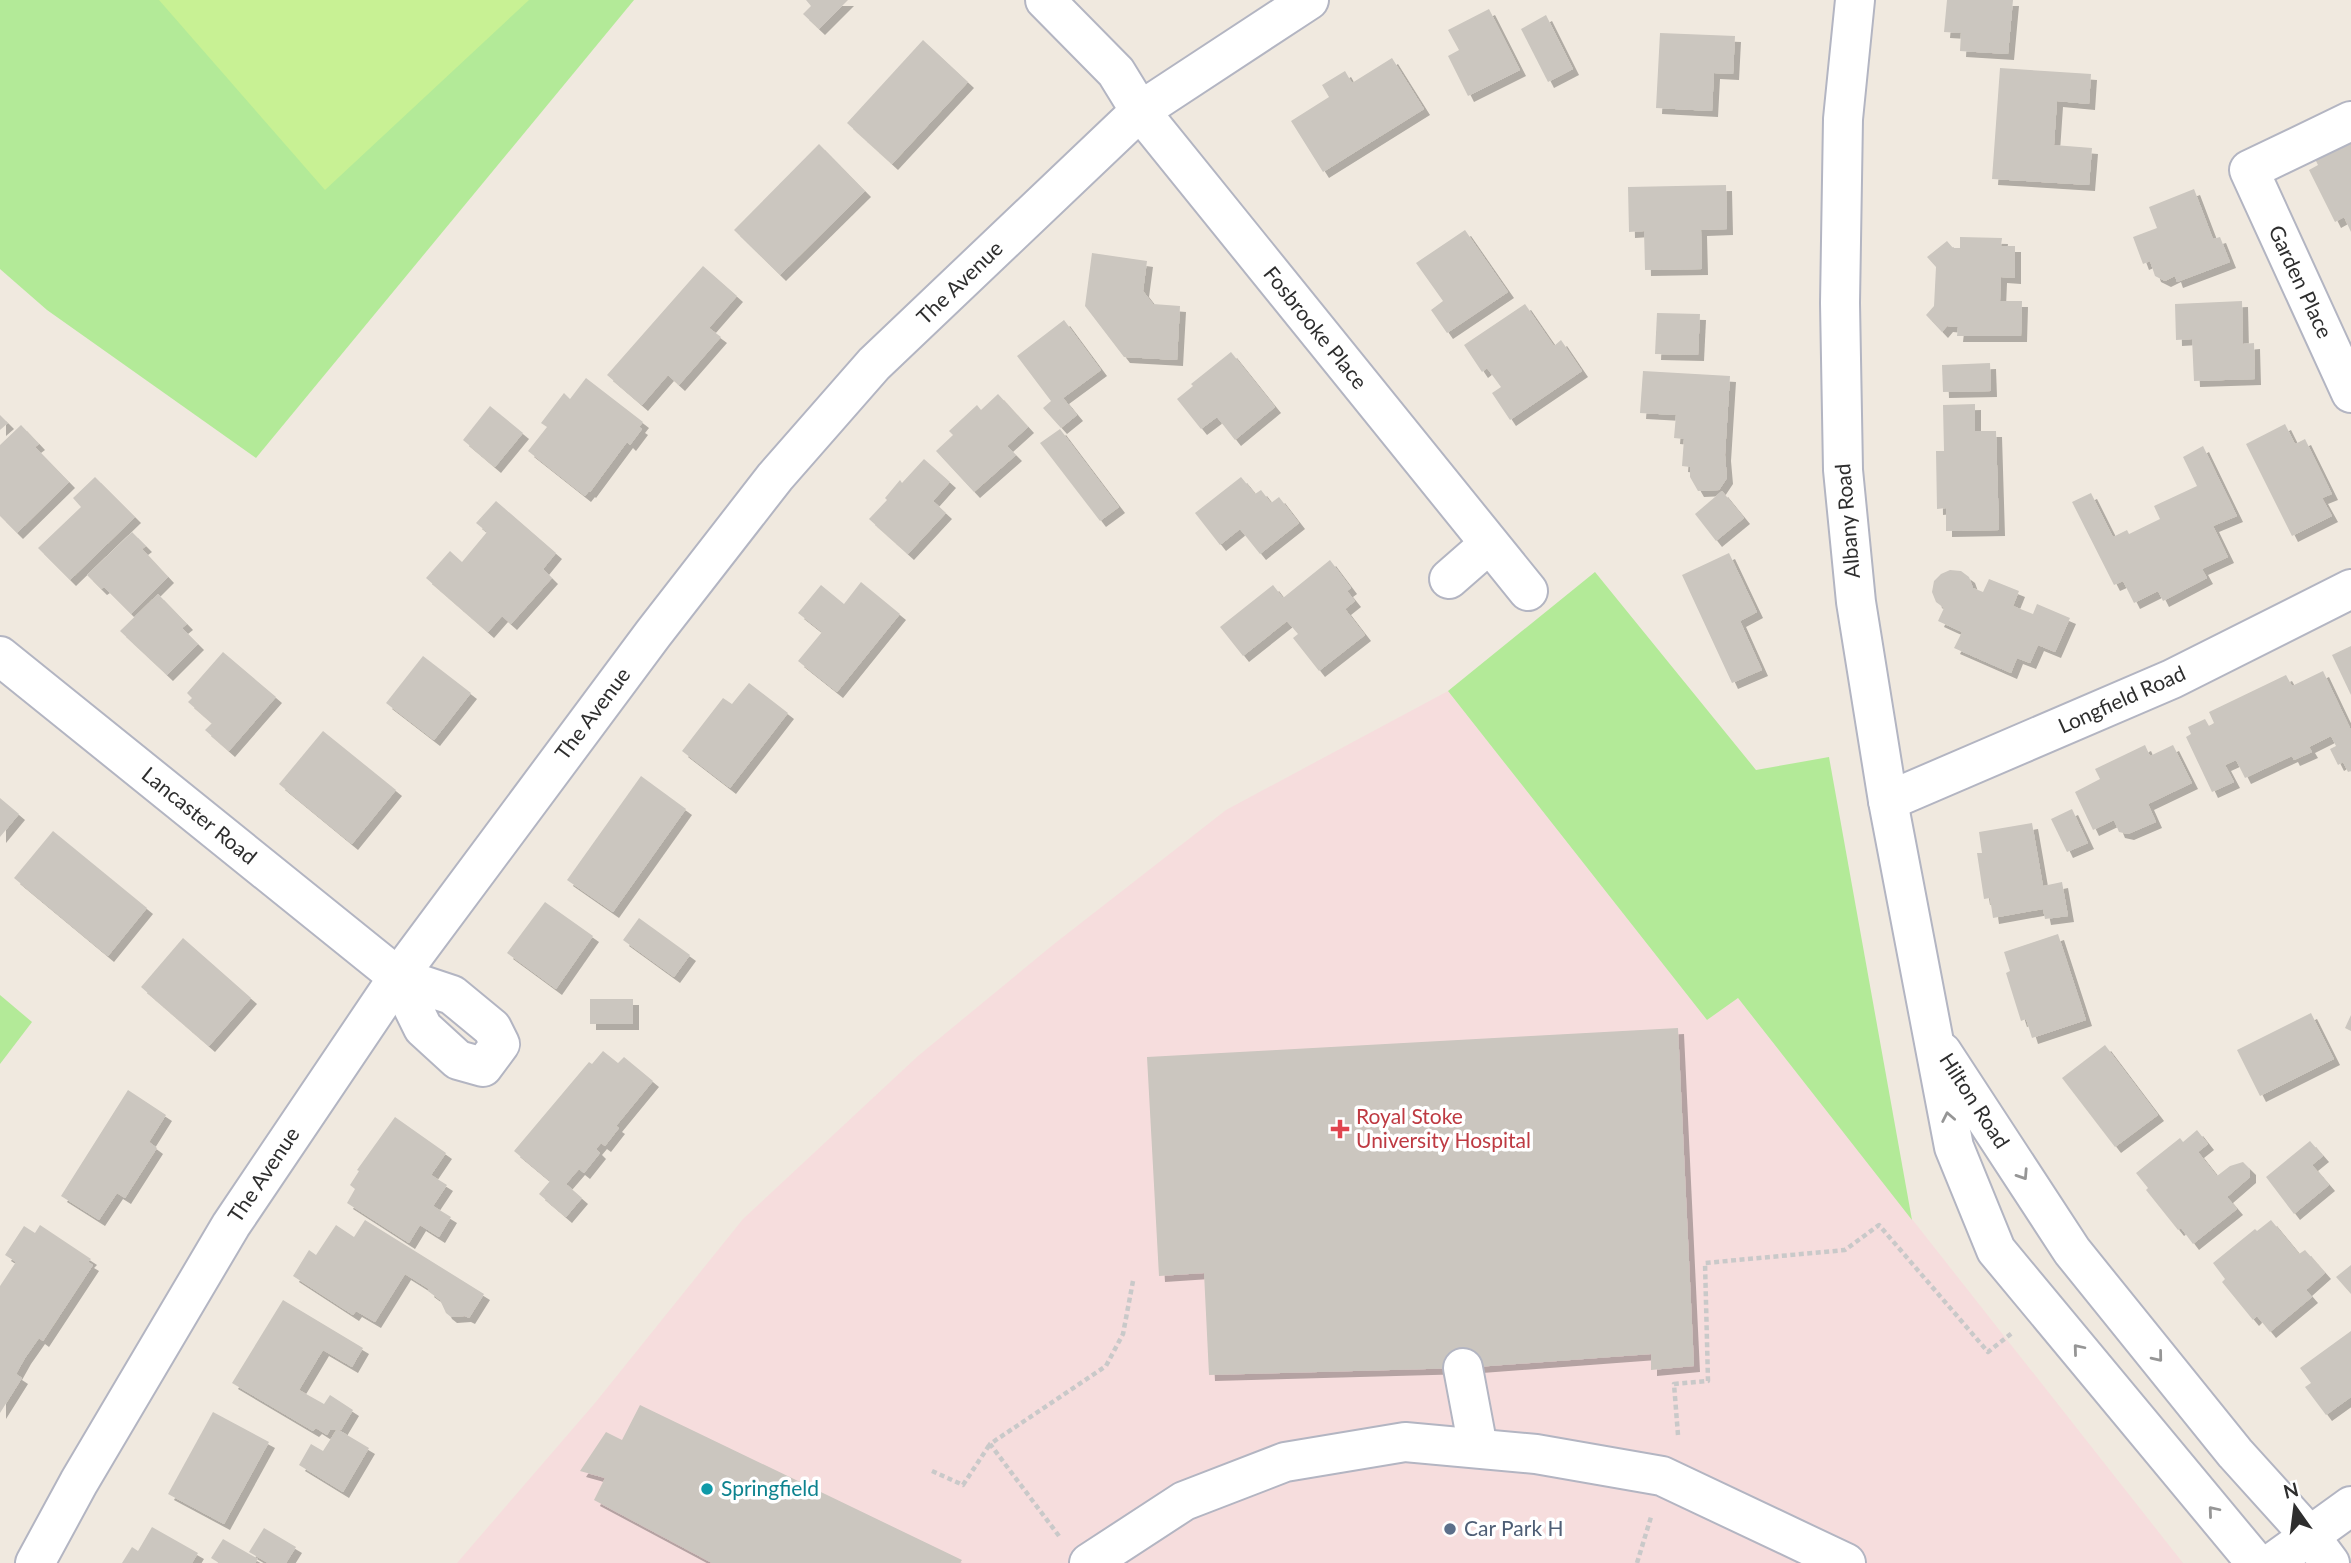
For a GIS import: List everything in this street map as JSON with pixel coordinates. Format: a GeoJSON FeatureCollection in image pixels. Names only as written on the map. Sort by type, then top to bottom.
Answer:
{"type":"FeatureCollection","features":[{"type":"Feature","properties":{"kind":"street","name":"Fosbrooke Place"},"geometry":{"type":"LineString","coordinates":[[1045,0],[1116,72],[1140,111],[1528,592]]}},
{"type":"Feature","properties":{"kind":"street","name":"The Avenue"},"geometry":{"type":"LineString","coordinates":[[35,1563],[79,1482],[231,1225],[398,977],[653,634],[775,477],[874,364],[1140,111],[1309,0]]}},
{"type":"Feature","properties":{"kind":"street","name":"Albany Road"},"geometry":{"type":"LineString","coordinates":[[1855,0],[1843,132],[1840,303],[1843,470],[1856,603],[1888,801],[1932,1035]]}},
{"type":"Feature","properties":{"kind":"street","name":"Garden Place"},"geometry":{"type":"LineString","coordinates":[[2351,121],[2249,170],[2351,393]]}},
{"type":"Feature","properties":{"kind":"street"},"geometry":{"type":"LineString","coordinates":[[1449,579],[1489,544]]}},
{"type":"Feature","properties":{"kind":"street","name":"Longfield Road"},"geometry":{"type":"LineString","coordinates":[[1888,801],[2172,679],[2351,589]]}},
{"type":"Feature","properties":{"kind":"street","name":"Lancaster Road"},"geometry":{"type":"LineString","coordinates":[[0,656],[398,977]]}},
{"type":"Feature","properties":{"kind":"street","name":"Hilton Road"},"geometry":{"type":"LineString","coordinates":[[1932,1035],[1954,1147],[1996,1250],[2256,1563]]}},
{"type":"Feature","properties":{"kind":"street","name":"Hilton Road"},"geometry":{"type":"LineString","coordinates":[[1932,1035],[2072,1251],[2235,1453],[2320,1549]]}},
{"type":"Feature","properties":{"kind":"street"},"geometry":{"type":"LineString","coordinates":[[1463,1368],[1478,1448]]}},
{"type":"Feature","properties":{"kind":"street"},"geometry":{"type":"LineString","coordinates":[[1088,1563],[1184,1501],[1285,1462],[1405,1441],[1536,1454],[1662,1476],[1846,1563]]}},
{"type":"Feature","properties":{"kind":"street"},"geometry":{"type":"LineString","coordinates":[[2272,1563],[2320,1549],[2351,1506]]}},
{"type":"Feature","properties":{"kind":"path"},"geometry":{"type":"LineString","coordinates":[[1637,1563],[1662,1476],[1679,1432],[1674,1384],[1708,1381],[1705,1263],[1845,1250],[1878,1225],[1988,1352],[2044,1308]]}},
{"type":"Feature","properties":{"kind":"path"},"geometry":{"type":"LineString","coordinates":[[932,1471],[963,1485],[990,1444],[1106,1366],[1123,1334],[1133,1281]]}},
{"type":"Feature","properties":{"kind":"path"},"geometry":{"type":"LineString","coordinates":[[990,1444],[1050,1524]]}},
{"type":"Feature","properties":{"kind":"shaded area","name":"Royal Stoke University Hospital"},"geometry":{"type":"Polygon","coordinates":[[[1448,691],[1707,1020],[1737,997],[2183,1563],[457,1563],[595,1403],[743,1219],[918,1056],[1054,944],[1226,810],[1448,691]]]}},
{"type":"Feature","properties":{"kind":"green space"},"geometry":{"type":"Polygon","coordinates":[[[0,0],[634,0],[256,458],[47,310],[0,269],[0,0]]]}},
{"type":"Feature","properties":{"kind":"green space"},"geometry":{"type":"Polygon","coordinates":[[[159,0],[529,0],[325,190],[159,0]]]}},
{"type":"Feature","properties":{"kind":"green space"},"geometry":{"type":"Polygon","coordinates":[[[1595,572],[1756,770],[1829,757],[1912,1220],[1738,998],[1707,1020],[1448,691],[1595,572]]]}},
{"type":"Feature","properties":{"kind":"green space"},"geometry":{"type":"Polygon","coordinates":[[[0,995],[32,1022],[0,1064],[0,995]]]}},
{"type":"Feature","properties":{"kind":"building"},"geometry":{"type":"Polygon","coordinates":[[[806,0],[848,0],[819,29],[803,14],[811,6],[806,0]]]}},
{"type":"Feature","properties":{"kind":"building"},"geometry":{"type":"Polygon","coordinates":[[[1947,0],[2013,0],[2008,54],[1960,51],[1961,33],[1944,32],[1947,0]]]}},
{"type":"Feature","properties":{"kind":"building"},"geometry":{"type":"Polygon","coordinates":[[[1489,9],[1520,70],[1468,96],[1448,56],[1459,50],[1448,30],[1489,9]]]}},
{"type":"Feature","properties":{"kind":"building"},"geometry":{"type":"Polygon","coordinates":[[[1546,15],[1573,69],[1548,82],[1521,29],[1546,15]]]}},
{"type":"Feature","properties":{"kind":"building"},"geometry":{"type":"Polygon","coordinates":[[[1660,33],[1735,36],[1733,74],[1714,73],[1712,111],[1656,108],[1660,33]]]}},
{"type":"Feature","properties":{"kind":"building"},"geometry":{"type":"Polygon","coordinates":[[[923,40],[968,82],[892,164],[847,123],[923,40]]]}},
{"type":"Feature","properties":{"kind":"building"},"geometry":{"type":"Polygon","coordinates":[[[1392,58],[1424,109],[1323,172],[1291,121],[1329,97],[1322,85],[1345,71],[1352,83],[1392,58]]]}},
{"type":"Feature","properties":{"kind":"building"},"geometry":{"type":"Polygon","coordinates":[[[2000,68],[2091,74],[2089,104],[2057,101],[2054,145],[2092,148],[2089,185],[1992,179],[2000,68]]]}},
{"type":"Feature","properties":{"kind":"building"},"geometry":{"type":"Polygon","coordinates":[[[2351,132],[2351,232],[2344,217],[2335,222],[2309,170],[2318,165],[2311,151],[2351,132]]]}},
{"type":"Feature","properties":{"kind":"building"},"geometry":{"type":"Polygon","coordinates":[[[819,144],[865,191],[780,275],[734,230],[819,144]]]}},
{"type":"Feature","properties":{"kind":"building"},"geometry":{"type":"Polygon","coordinates":[[[1726,185],[1727,229],[1701,230],[1702,269],[1645,270],[1644,231],[1629,232],[1628,187],[1726,185]]]}},
{"type":"Feature","properties":{"kind":"building"},"geometry":{"type":"Polygon","coordinates":[[[2194,189],[2213,239],[2220,237],[2230,262],[2177,282],[2175,276],[2165,281],[2155,276],[2150,261],[2143,264],[2133,237],[2157,228],[2149,207],[2194,189]]]}},
{"type":"Feature","properties":{"kind":"building"},"geometry":{"type":"Polygon","coordinates":[[[1465,230],[1508,292],[1447,333],[1431,310],[1443,301],[1416,263],[1465,230]]]}},
{"type":"Feature","properties":{"kind":"building"},"geometry":{"type":"Polygon","coordinates":[[[1960,237],[2002,238],[2001,246],[2015,246],[2015,278],[2001,277],[2000,301],[2022,301],[2021,336],[1957,336],[1958,327],[1947,326],[1942,332],[1926,315],[1934,306],[1936,267],[1927,257],[1947,241],[1953,248],[1960,248],[1960,237]]]}},
{"type":"Feature","properties":{"kind":"building"},"geometry":{"type":"Polygon","coordinates":[[[1092,253],[1147,261],[1143,291],[1153,304],[1180,306],[1177,360],[1124,357],[1085,306],[1092,253]]]}},
{"type":"Feature","properties":{"kind":"building"},"geometry":{"type":"Polygon","coordinates":[[[703,266],[737,296],[709,328],[721,337],[679,385],[668,375],[642,405],[607,375],[703,266]]]}},
{"type":"Feature","properties":{"kind":"building"},"geometry":{"type":"Polygon","coordinates":[[[2242,301],[2243,344],[2254,343],[2255,379],[2194,381],[2192,339],[2176,340],[2175,304],[2242,301]]]}},
{"type":"Feature","properties":{"kind":"building"},"geometry":{"type":"Polygon","coordinates":[[[1525,304],[1554,346],[1561,340],[1582,371],[1510,420],[1492,393],[1501,387],[1487,368],[1482,372],[1464,345],[1525,304]]]}},
{"type":"Feature","properties":{"kind":"building"},"geometry":{"type":"Polygon","coordinates":[[[1657,313],[1700,314],[1698,355],[1655,354],[1657,313]]]}},
{"type":"Feature","properties":{"kind":"building"},"geometry":{"type":"Polygon","coordinates":[[[1064,320],[1101,370],[1063,398],[1077,415],[1061,428],[1043,408],[1051,401],[1017,356],[1064,320]]]}},
{"type":"Feature","properties":{"kind":"building"},"geometry":{"type":"Polygon","coordinates":[[[1231,352],[1275,407],[1235,440],[1217,417],[1201,429],[1177,399],[1193,386],[1191,384],[1231,352]]]}},
{"type":"Feature","properties":{"kind":"building"},"geometry":{"type":"Polygon","coordinates":[[[1990,363],[1991,391],[1943,392],[1942,365],[1990,363]]]}},
{"type":"Feature","properties":{"kind":"building"},"geometry":{"type":"Polygon","coordinates":[[[1643,371],[1730,376],[1725,455],[1727,478],[1719,490],[1698,491],[1690,477],[1690,467],[1682,466],[1684,439],[1674,438],[1676,415],[1640,413],[1643,371]]]}},
{"type":"Feature","properties":{"kind":"building"},"geometry":{"type":"Polygon","coordinates":[[[586,378],[643,422],[639,427],[642,429],[630,445],[627,442],[585,496],[528,451],[547,427],[541,423],[564,393],[570,399],[586,378]]]}},
{"type":"Feature","properties":{"kind":"building"},"geometry":{"type":"Polygon","coordinates":[[[998,394],[1028,427],[1007,446],[1016,455],[974,492],[936,451],[953,435],[949,431],[977,405],[981,410],[998,394]]]}},
{"type":"Feature","properties":{"kind":"building"},"geometry":{"type":"Polygon","coordinates":[[[1975,404],[1975,431],[1996,431],[1999,530],[1946,531],[1946,508],[1937,509],[1936,451],[1944,451],[1943,405],[1975,404]]]}},
{"type":"Feature","properties":{"kind":"building"},"geometry":{"type":"Polygon","coordinates":[[[490,406],[523,433],[495,467],[463,440],[490,406]]]}},
{"type":"Feature","properties":{"kind":"building"},"geometry":{"type":"Polygon","coordinates":[[[0,415],[8,423],[0,430],[0,415]]]}},
{"type":"Feature","properties":{"kind":"building"},"geometry":{"type":"Polygon","coordinates":[[[2285,424],[2295,444],[2305,439],[2332,494],[2322,498],[2332,516],[2292,536],[2246,444],[2285,424]]]}},
{"type":"Feature","properties":{"kind":"building"},"geometry":{"type":"Polygon","coordinates":[[[21,425],[39,444],[35,447],[69,482],[17,533],[0,516],[0,445],[21,425]]]}},
{"type":"Feature","properties":{"kind":"building"},"geometry":{"type":"Polygon","coordinates":[[[1060,429],[1119,507],[1100,521],[1040,443],[1060,429]]]}},
{"type":"Feature","properties":{"kind":"building"},"geometry":{"type":"Polygon","coordinates":[[[2203,446],[2237,516],[2213,526],[2228,557],[2202,569],[2207,578],[2163,601],[2158,591],[2134,603],[2123,581],[2114,585],[2072,502],[2091,493],[2113,537],[2127,530],[2129,534],[2160,519],[2154,506],[2197,486],[2183,457],[2203,446]]]}},
{"type":"Feature","properties":{"kind":"building"},"geometry":{"type":"Polygon","coordinates":[[[924,459],[950,482],[933,501],[946,513],[908,554],[869,519],[887,500],[885,498],[900,480],[902,483],[924,459]]]}},
{"type":"Feature","properties":{"kind":"building"},"geometry":{"type":"Polygon","coordinates":[[[95,477],[135,517],[70,580],[38,548],[81,507],[73,498],[95,477]]]}},
{"type":"Feature","properties":{"kind":"building"},"geometry":{"type":"Polygon","coordinates":[[[1241,477],[1255,494],[1261,490],[1271,503],[1279,497],[1299,523],[1260,554],[1240,529],[1220,545],[1195,513],[1241,477]]]}},
{"type":"Feature","properties":{"kind":"building"},"geometry":{"type":"Polygon","coordinates":[[[1722,491],[1744,518],[1716,541],[1695,514],[1722,491]]]}},
{"type":"Feature","properties":{"kind":"building"},"geometry":{"type":"Polygon","coordinates":[[[496,501],[556,553],[543,569],[552,578],[511,624],[502,616],[488,632],[426,578],[450,551],[462,562],[487,532],[476,523],[496,501]]]}},
{"type":"Feature","properties":{"kind":"building"},"geometry":{"type":"Polygon","coordinates":[[[132,532],[146,546],[142,549],[168,577],[131,614],[104,587],[101,589],[87,575],[132,532]]]}},
{"type":"Feature","properties":{"kind":"building"},"geometry":{"type":"Polygon","coordinates":[[[1729,553],[1757,612],[1740,621],[1762,670],[1732,683],[1682,575],[1729,553]]]}},
{"type":"Feature","properties":{"kind":"building"},"geometry":{"type":"Polygon","coordinates":[[[1330,560],[1351,588],[1347,591],[1355,601],[1345,609],[1365,635],[1319,671],[1293,638],[1298,634],[1287,621],[1243,656],[1220,627],[1273,585],[1283,598],[1330,560]]]}},
{"type":"Feature","properties":{"kind":"building"},"geometry":{"type":"Polygon","coordinates":[[[1950,570],[1961,571],[1969,577],[1973,588],[1983,592],[1989,579],[2019,591],[2013,606],[2033,614],[2037,604],[2070,618],[2055,652],[2038,645],[2030,663],[2017,658],[2011,673],[1954,648],[1962,632],[1938,621],[1944,608],[1936,602],[1932,592],[1934,581],[1950,570]]]}},
{"type":"Feature","properties":{"kind":"building"},"geometry":{"type":"Polygon","coordinates":[[[861,582],[900,614],[837,692],[798,661],[822,632],[798,613],[821,585],[844,604],[861,582]]]}},
{"type":"Feature","properties":{"kind":"building"},"geometry":{"type":"Polygon","coordinates":[[[158,594],[187,624],[182,628],[198,644],[167,675],[120,631],[158,594]]]}},
{"type":"Feature","properties":{"kind":"building"},"geometry":{"type":"Polygon","coordinates":[[[2351,646],[2351,695],[2332,655],[2351,646]]]}},
{"type":"Feature","properties":{"kind":"building"},"geometry":{"type":"Polygon","coordinates":[[[223,652],[276,697],[229,751],[205,730],[212,723],[188,702],[192,698],[187,693],[223,652]]]}},
{"type":"Feature","properties":{"kind":"building"},"geometry":{"type":"Polygon","coordinates":[[[423,656],[471,693],[434,740],[386,703],[423,656]]]}},
{"type":"Feature","properties":{"kind":"building"},"geometry":{"type":"Polygon","coordinates":[[[2323,671],[2351,730],[2351,771],[2348,772],[2343,762],[2338,765],[2330,749],[2336,746],[2331,736],[2309,747],[2312,752],[2294,760],[2292,756],[2245,778],[2236,760],[2225,765],[2234,782],[2212,792],[2186,737],[2191,734],[2188,727],[2205,719],[2209,726],[2214,723],[2209,712],[2286,675],[2292,686],[2323,671]]]}},
{"type":"Feature","properties":{"kind":"building"},"geometry":{"type":"Polygon","coordinates":[[[749,683],[788,713],[730,788],[682,751],[723,698],[732,704],[749,683]]]}},
{"type":"Feature","properties":{"kind":"building"},"geometry":{"type":"Polygon","coordinates":[[[323,731],[396,790],[352,844],[279,784],[323,731]]]}},
{"type":"Feature","properties":{"kind":"building"},"geometry":{"type":"Polygon","coordinates":[[[2145,745],[2150,756],[2173,745],[2192,783],[2148,804],[2156,822],[2128,834],[2119,832],[2114,820],[2093,830],[2075,792],[2100,779],[2095,769],[2145,745]]]}},
{"type":"Feature","properties":{"kind":"building"},"geometry":{"type":"Polygon","coordinates":[[[641,776],[686,809],[613,912],[567,880],[641,776]]]}},
{"type":"Feature","properties":{"kind":"building"},"geometry":{"type":"Polygon","coordinates":[[[0,798],[19,814],[0,837],[0,798]]]}},
{"type":"Feature","properties":{"kind":"building"},"geometry":{"type":"Polygon","coordinates":[[[2072,809],[2088,843],[2067,852],[2051,819],[2072,809]]]}},
{"type":"Feature","properties":{"kind":"building"},"geometry":{"type":"Polygon","coordinates":[[[2032,823],[2043,886],[2062,882],[2068,916],[2045,919],[2043,909],[1993,918],[1990,898],[1984,899],[1977,853],[1982,853],[1979,832],[2032,823]]]}},
{"type":"Feature","properties":{"kind":"building"},"geometry":{"type":"Polygon","coordinates":[[[53,831],[147,908],[108,956],[14,878],[53,831]]]}},
{"type":"Feature","properties":{"kind":"building"},"geometry":{"type":"Polygon","coordinates":[[[545,902],[593,936],[556,989],[507,953],[545,902]]]}},
{"type":"Feature","properties":{"kind":"building"},"geometry":{"type":"Polygon","coordinates":[[[639,918],[690,955],[674,977],[623,940],[639,918]]]}},
{"type":"Feature","properties":{"kind":"building"},"geometry":{"type":"Polygon","coordinates":[[[2058,934],[2086,1020],[2032,1038],[2026,1019],[2021,1021],[2006,973],[2010,971],[2004,952],[2058,934]]]}},
{"type":"Feature","properties":{"kind":"building"},"geometry":{"type":"Polygon","coordinates":[[[183,938],[251,998],[209,1046],[141,987],[183,938]]]}},
{"type":"Feature","properties":{"kind":"building"},"geometry":{"type":"Polygon","coordinates":[[[590,999],[633,999],[633,1024],[590,1024],[590,999]]]}},
{"type":"Feature","properties":{"kind":"building"},"geometry":{"type":"Polygon","coordinates":[[[2311,1013],[2334,1059],[2260,1096],[2237,1050],[2311,1013]]]}},
{"type":"Feature","properties":{"kind":"building"},"geometry":{"type":"Polygon","coordinates":[[[2351,1015],[2351,1031],[2345,1028],[2351,1015]]]}},
{"type":"Feature","properties":{"kind":"building"},"geometry":{"type":"Polygon","coordinates":[[[1678,1028],[1694,1366],[1651,1370],[1651,1354],[1463,1368],[1209,1375],[1204,1273],[1159,1276],[1147,1057],[1678,1028]]]}},
{"type":"Feature","properties":{"kind":"building"},"geometry":{"type":"Polygon","coordinates":[[[2105,1045],[2158,1115],[2115,1147],[2062,1078],[2105,1045]]]}},
{"type":"Feature","properties":{"kind":"building"},"geometry":{"type":"Polygon","coordinates":[[[603,1051],[618,1063],[624,1057],[653,1081],[616,1126],[619,1128],[605,1146],[601,1143],[596,1149],[600,1153],[584,1173],[579,1169],[566,1184],[582,1198],[566,1217],[539,1194],[550,1181],[514,1151],[589,1062],[592,1064],[603,1051]]]}},
{"type":"Feature","properties":{"kind":"building"},"geometry":{"type":"Polygon","coordinates":[[[128,1090],[166,1115],[149,1142],[157,1148],[125,1198],[117,1193],[99,1220],[61,1196],[128,1090]]]}},
{"type":"Feature","properties":{"kind":"building"},"geometry":{"type":"Polygon","coordinates":[[[395,1117],[446,1153],[431,1175],[447,1185],[433,1206],[451,1217],[439,1237],[420,1225],[409,1243],[347,1203],[355,1189],[350,1185],[359,1171],[357,1170],[395,1117]]]}},
{"type":"Feature","properties":{"kind":"building"},"geometry":{"type":"Polygon","coordinates":[[[2197,1130],[2208,1144],[2198,1152],[2217,1176],[2230,1166],[2243,1162],[2250,1169],[2250,1177],[2227,1197],[2237,1209],[2193,1244],[2181,1228],[2178,1230],[2136,1173],[2180,1138],[2183,1142],[2197,1130]]]}},
{"type":"Feature","properties":{"kind":"building"},"geometry":{"type":"Polygon","coordinates":[[[2310,1141],[2323,1156],[2312,1165],[2329,1185],[2294,1214],[2266,1177],[2310,1141]]]}},
{"type":"Feature","properties":{"kind":"building"},"geometry":{"type":"Polygon","coordinates":[[[365,1220],[484,1294],[469,1318],[451,1317],[429,1289],[405,1274],[375,1322],[356,1311],[353,1315],[293,1276],[309,1250],[316,1255],[336,1225],[354,1237],[365,1220]]]}},
{"type":"Feature","properties":{"kind":"building"},"geometry":{"type":"Polygon","coordinates":[[[2271,1220],[2299,1254],[2305,1250],[2325,1273],[2306,1290],[2312,1297],[2270,1332],[2257,1316],[2253,1320],[2222,1282],[2225,1279],[2213,1263],[2255,1229],[2257,1231],[2271,1220]]]}},
{"type":"Feature","properties":{"kind":"building"},"geometry":{"type":"Polygon","coordinates":[[[40,1225],[91,1259],[88,1262],[93,1265],[43,1341],[39,1338],[25,1358],[16,1374],[22,1378],[0,1413],[0,1286],[16,1262],[5,1255],[24,1226],[35,1233],[40,1225]]]}},
{"type":"Feature","properties":{"kind":"building"},"geometry":{"type":"Polygon","coordinates":[[[2351,1265],[2351,1294],[2336,1277],[2351,1265]]]}},
{"type":"Feature","properties":{"kind":"building"},"geometry":{"type":"Polygon","coordinates":[[[283,1300],[363,1348],[352,1367],[323,1350],[299,1390],[324,1404],[330,1395],[353,1410],[341,1430],[330,1430],[327,1435],[316,1428],[313,1431],[232,1383],[283,1300]]]}},
{"type":"Feature","properties":{"kind":"building"},"geometry":{"type":"Polygon","coordinates":[[[2351,1331],[2351,1397],[2326,1415],[2305,1387],[2311,1383],[2300,1368],[2351,1331]]]}},
{"type":"Feature","properties":{"kind":"building","name":"Springfield"},"geometry":{"type":"Polygon","coordinates":[[[640,1405],[962,1560],[960,1563],[712,1563],[594,1500],[605,1478],[580,1471],[606,1432],[622,1440],[640,1405]]]}},
{"type":"Feature","properties":{"kind":"building"},"geometry":{"type":"Polygon","coordinates":[[[213,1412],[269,1442],[224,1524],[168,1494],[213,1412]]]}},
{"type":"Feature","properties":{"kind":"building"},"geometry":{"type":"Polygon","coordinates":[[[337,1429],[369,1448],[343,1492],[299,1465],[311,1444],[323,1451],[337,1429]]]}},
{"type":"Feature","properties":{"kind":"building"},"geometry":{"type":"Polygon","coordinates":[[[152,1527],[198,1553],[192,1563],[122,1563],[132,1547],[138,1551],[152,1527]]]}},
{"type":"Feature","properties":{"kind":"building"},"geometry":{"type":"Polygon","coordinates":[[[264,1528],[296,1547],[286,1563],[268,1563],[249,1552],[264,1528]]]}},
{"type":"Feature","properties":{"kind":"building"},"geometry":{"type":"Polygon","coordinates":[[[223,1539],[258,1559],[255,1563],[219,1563],[211,1558],[223,1539]]]}},
{"type":"Feature","properties":{"kind":"place","name":"Royal Stoke University Hospital"},"geometry":{"type":"Point","coordinates":[1340,1129]}},
{"type":"Feature","properties":{"kind":"place","name":"Springfield"},"geometry":{"type":"Point","coordinates":[707,1489]}},
{"type":"Feature","properties":{"kind":"place","name":"Car Park H"},"geometry":{"type":"Point","coordinates":[1450,1529]}}]}
